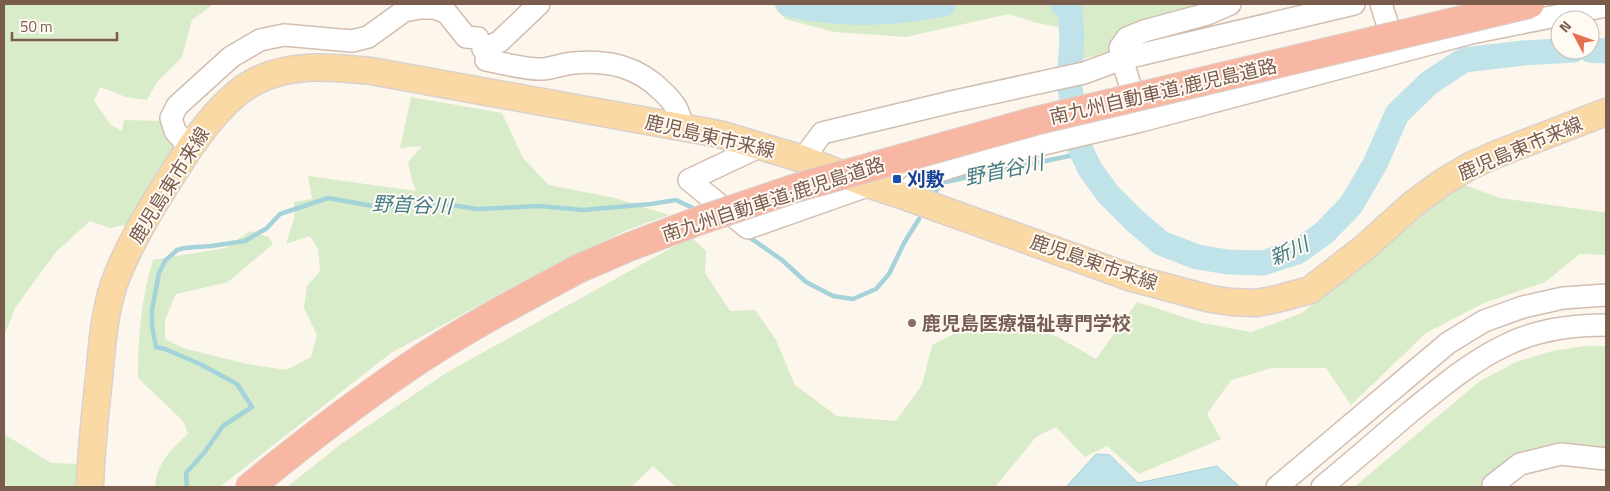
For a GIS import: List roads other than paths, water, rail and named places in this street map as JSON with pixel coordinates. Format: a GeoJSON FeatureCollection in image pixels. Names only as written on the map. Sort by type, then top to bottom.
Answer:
{"type":"FeatureCollection","features":[{"type":"Feature","properties":{"kind":"highway","name":"南九州自動車道;鹿児島道路"},"geometry":{"type":"LineString","coordinates":[[250,487],[324,428],[408,368],[502,309],[578,269],[629,246],[796,188],[1035,121],[1530,4]]}},
{"type":"Feature","properties":{"kind":"main road","name":"鹿児島東市来線"},"geometry":{"type":"LineString","coordinates":[[90,487],[101,349],[106,314],[114,285],[127,254],[170,178],[216,114],[251,83],[276,73],[303,67],[371,71],[720,134],[803,159],[870,185],[1132,278],[1210,298],[1232,302],[1256,303],[1277,300],[1310,290],[1364,248],[1413,204],[1443,182],[1470,166],[1606,112]]}},
{"type":"Feature","properties":{"kind":"street"},"geometry":{"type":"LineString","coordinates":[[482,49],[499,42],[539,4]]}},
{"type":"Feature","properties":{"kind":"street"},"geometry":{"type":"LineString","coordinates":[[1141,121],[1120,48],[1126,38],[1144,31],[1207,14],[1230,4]]}},
{"type":"Feature","properties":{"kind":"street"},"geometry":{"type":"LineString","coordinates":[[803,159],[822,133],[951,102],[1084,74],[1122,59],[1354,4]]}},
{"type":"Feature","properties":{"kind":"street"},"geometry":{"type":"LineString","coordinates":[[1381,4],[1396,54]]}},
{"type":"Feature","properties":{"kind":"street"},"geometry":{"type":"LineString","coordinates":[[907,197],[910,188],[923,176],[971,161],[1141,121],[1471,33],[1606,6]]}},
{"type":"Feature","properties":{"kind":"street"},"geometry":{"type":"LineString","coordinates":[[190,148],[174,132],[171,118],[177,106],[231,57],[260,40],[284,35],[352,41],[368,37],[404,11],[420,8],[448,7],[482,49],[541,69],[574,63],[608,63],[634,70],[653,82],[669,97],[680,114],[682,127]]}},
{"type":"Feature","properties":{"kind":"street"},"geometry":{"type":"LineString","coordinates":[[482,49],[486,92]]}},
{"type":"Feature","properties":{"kind":"street"},"geometry":{"type":"LineString","coordinates":[[762,146],[688,180],[748,228],[870,185]]}},
{"type":"Feature","properties":{"kind":"street"},"geometry":{"type":"LineString","coordinates":[[1277,487],[1448,343],[1484,321],[1523,307],[1563,298],[1606,295]]}},
{"type":"Feature","properties":{"kind":"street"},"geometry":{"type":"LineString","coordinates":[[1322,487],[1446,383],[1481,358],[1507,344],[1544,332],[1585,325],[1606,325]]}},
{"type":"Feature","properties":{"kind":"street"},"geometry":{"type":"LineString","coordinates":[[1495,487],[1493,485],[1520,464],[1561,454],[1606,458]]}},
{"type":"Feature","properties":{"kind":"water"},"geometry":{"type":"Polygon","coordinates":[[[1096,454],[1110,455],[1138,483],[1217,466],[1240,487],[1066,487],[1096,454]]]}},
{"type":"Feature","properties":{"kind":"waterway","name":"新川"},"geometry":{"type":"LineString","coordinates":[[788,4],[838,12],[898,11],[944,4]]}},
{"type":"Feature","properties":{"kind":"waterway","name":"新川"},"geometry":{"type":"LineString","coordinates":[[1063,4],[1070,11],[1072,38],[1069,82],[1080,148],[1090,169],[1108,194],[1161,243],[1197,257],[1228,262],[1263,263],[1297,252],[1324,233],[1351,205],[1375,164],[1397,114],[1429,83],[1464,60],[1550,51]]}},
{"type":"Feature","properties":{"kind":"waterway","name":"新川"},"geometry":{"type":"LineString","coordinates":[[1600,51],[1606,51]]}},
{"type":"Feature","properties":{"kind":"waterway","name":"野首谷川"},"geometry":{"type":"LineString","coordinates":[[933,196],[941,183],[1083,153]]}},
{"type":"Feature","properties":{"kind":"waterway","name":"野首谷川"},"geometry":{"type":"LineString","coordinates":[[187,487],[186,473],[204,453],[223,426],[252,407],[237,384],[200,364],[156,347],[152,326],[152,310],[159,273],[165,261],[177,250],[245,241],[267,228],[280,214],[328,198],[379,207],[451,205],[477,209],[539,206],[583,210],[676,200],[697,210]]}},
{"type":"Feature","properties":{"kind":"waterway","name":"野首谷川"},"geometry":{"type":"LineString","coordinates":[[746,235],[782,260],[806,282],[833,296],[853,299],[876,289],[889,274],[904,243],[919,219]]}},
{"type":"Feature","properties":{"kind":"place","name":"刈敷"},"geometry":{"type":"Point","coordinates":[897,179]}},
{"type":"Feature","properties":{"kind":"place","name":"鹿児島医療福祉専門学校"},"geometry":{"type":"Point","coordinates":[912,323]}}]}
